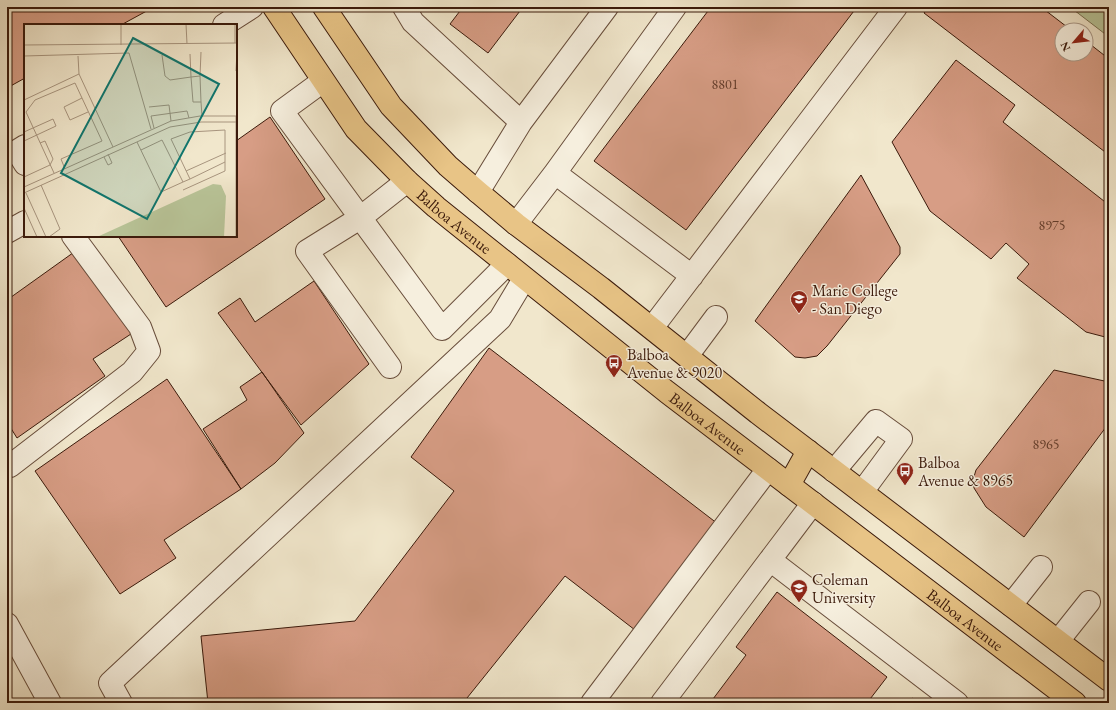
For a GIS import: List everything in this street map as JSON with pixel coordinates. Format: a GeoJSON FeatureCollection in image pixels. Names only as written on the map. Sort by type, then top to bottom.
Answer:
{"type":"FeatureCollection","features":[{"type":"Feature","properties":{"kind":"main road","name":"Balboa Avenue"},"geometry":{"type":"LineString","coordinates":[[274,7],[356,128],[407,181],[524,279],[768,469],[1073,703]]}},
{"type":"Feature","properties":{"kind":"main road"},"geometry":{"type":"LineString","coordinates":[[324,7],[391,106],[448,166],[478,192],[516,224],[601,288],[808,451],[1109,680]]}},
{"type":"Feature","properties":{"kind":"main road"},"geometry":{"type":"LineString","coordinates":[[789,485],[808,451]]}},
{"type":"Feature","properties":{"kind":"street"},"geometry":{"type":"LineString","coordinates":[[226,24],[252,7]]}},
{"type":"Feature","properties":{"kind":"street"},"geometry":{"type":"LineString","coordinates":[[404,7],[413,22],[521,122]]}},
{"type":"Feature","properties":{"kind":"street"},"geometry":{"type":"LineString","coordinates":[[478,192],[521,122],[607,7]]}},
{"type":"Feature","properties":{"kind":"street"},"geometry":{"type":"LineString","coordinates":[[516,224],[555,173],[675,7]]}},
{"type":"Feature","properties":{"kind":"street"},"geometry":{"type":"LineString","coordinates":[[652,328],[896,7]]}},
{"type":"Feature","properties":{"kind":"street"},"geometry":{"type":"LineString","coordinates":[[323,81],[282,111],[442,329],[507,264]]}},
{"type":"Feature","properties":{"kind":"street"},"geometry":{"type":"LineString","coordinates":[[555,173],[692,276]]}},
{"type":"Feature","properties":{"kind":"street"},"geometry":{"type":"LineString","coordinates":[[390,366],[307,251],[360,218],[407,181]]}},
{"type":"Feature","properties":{"kind":"street"},"geometry":{"type":"LineString","coordinates":[[7,232],[24,223]]}},
{"type":"Feature","properties":{"kind":"street"},"geometry":{"type":"LineString","coordinates":[[10,466],[132,372],[148,351],[140,327],[74,237]]}},
{"type":"Feature","properties":{"kind":"street"},"geometry":{"type":"LineString","coordinates":[[121,703],[110,683],[500,319],[524,279]]}},
{"type":"Feature","properties":{"kind":"street"},"geometry":{"type":"LineString","coordinates":[[687,356],[716,317]]}},
{"type":"Feature","properties":{"kind":"street"},"geometry":{"type":"LineString","coordinates":[[834,471],[876,421],[901,439],[862,492]]}},
{"type":"Feature","properties":{"kind":"street"},"geometry":{"type":"LineString","coordinates":[[592,703],[768,469]]}},
{"type":"Feature","properties":{"kind":"street"},"geometry":{"type":"LineString","coordinates":[[662,703],[813,503]]}},
{"type":"Feature","properties":{"kind":"street"},"geometry":{"type":"LineString","coordinates":[[770,560],[957,703]]}},
{"type":"Feature","properties":{"kind":"street"},"geometry":{"type":"LineString","coordinates":[[1011,605],[1041,567]]}},
{"type":"Feature","properties":{"kind":"street"},"geometry":{"type":"LineString","coordinates":[[1058,641],[1089,602]]}},
{"type":"Feature","properties":{"kind":"street"},"geometry":{"type":"LineString","coordinates":[[7,624],[50,703]]}},
{"type":"Feature","properties":{"kind":"green space"},"geometry":{"type":"Polygon","coordinates":[[[1070,7],[1109,7],[1109,37],[1094,25],[1094,22],[1090,22],[1070,7]]]}},
{"type":"Feature","properties":{"kind":"building"},"geometry":{"type":"Polygon","coordinates":[[[7,7],[154,7],[123,24],[24,24],[24,79],[7,88],[7,7]]]}},
{"type":"Feature","properties":{"kind":"building"},"geometry":{"type":"Polygon","coordinates":[[[463,7],[523,7],[488,53],[450,24],[463,7]]]}},
{"type":"Feature","properties":{"kind":"building"},"geometry":{"type":"Polygon","coordinates":[[[711,7],[857,7],[686,230],[594,161],[711,7]]]}},
{"type":"Feature","properties":{"kind":"building"},"geometry":{"type":"Polygon","coordinates":[[[928,7],[1041,7],[1061,22],[1054,22],[1054,62],[1094,62],[1094,47],[1109,59],[1109,155],[924,13],[928,7]]]}},
{"type":"Feature","properties":{"kind":"building"},"geometry":{"type":"Polygon","coordinates":[[[956,60],[1015,105],[1003,122],[1109,205],[1109,338],[1086,332],[1017,278],[1029,264],[1006,243],[991,259],[930,211],[892,142],[956,60]]]}},
{"type":"Feature","properties":{"kind":"building"},"geometry":{"type":"Polygon","coordinates":[[[270,117],[325,199],[166,307],[119,237],[237,237],[237,140],[270,117]]]}},
{"type":"Feature","properties":{"kind":"building"},"geometry":{"type":"Polygon","coordinates":[[[861,175],[900,247],[900,254],[827,346],[817,356],[805,358],[795,357],[755,321],[861,175]]]}},
{"type":"Feature","properties":{"kind":"building"},"geometry":{"type":"Polygon","coordinates":[[[77,250],[134,332],[93,359],[105,376],[17,438],[7,422],[7,300],[77,250]]]}},
{"type":"Feature","properties":{"kind":"building"},"geometry":{"type":"Polygon","coordinates":[[[314,281],[369,364],[301,425],[218,313],[240,298],[255,322],[314,281]]]}},
{"type":"Feature","properties":{"kind":"building"},"geometry":{"type":"Polygon","coordinates":[[[489,348],[718,524],[635,630],[565,576],[463,703],[208,703],[201,636],[355,621],[454,491],[411,457],[489,348]]]}},
{"type":"Feature","properties":{"kind":"building"},"geometry":{"type":"Polygon","coordinates":[[[1054,370],[1109,382],[1109,423],[1024,537],[986,507],[974,488],[973,480],[976,470],[1054,370]]]}},
{"type":"Feature","properties":{"kind":"building"},"geometry":{"type":"Polygon","coordinates":[[[262,372],[304,433],[275,463],[241,489],[203,429],[247,400],[240,387],[262,372]]]}},
{"type":"Feature","properties":{"kind":"building"},"geometry":{"type":"Polygon","coordinates":[[[167,379],[241,489],[164,540],[176,558],[120,594],[35,471],[167,379]]]}},
{"type":"Feature","properties":{"kind":"building"},"geometry":{"type":"Polygon","coordinates":[[[777,592],[887,677],[867,703],[710,703],[746,655],[736,647],[777,592]]]}},
{"type":"Feature","properties":{"kind":"building"},"geometry":{"type":"Polygon","coordinates":[[[912,698],[919,703],[909,703],[912,698]]]}},
{"type":"Feature","properties":{"kind":"place","name":"Maric College - San Diego"},"geometry":{"type":"Point","coordinates":[799,314]}},
{"type":"Feature","properties":{"kind":"place","name":"Balboa Avenue & 9020"},"geometry":{"type":"Point","coordinates":[614,378]}},
{"type":"Feature","properties":{"kind":"place","name":"Balboa Avenue & 8965"},"geometry":{"type":"Point","coordinates":[905,486]}},
{"type":"Feature","properties":{"kind":"place","name":"Coleman University"},"geometry":{"type":"Point","coordinates":[799,603]}}]}
